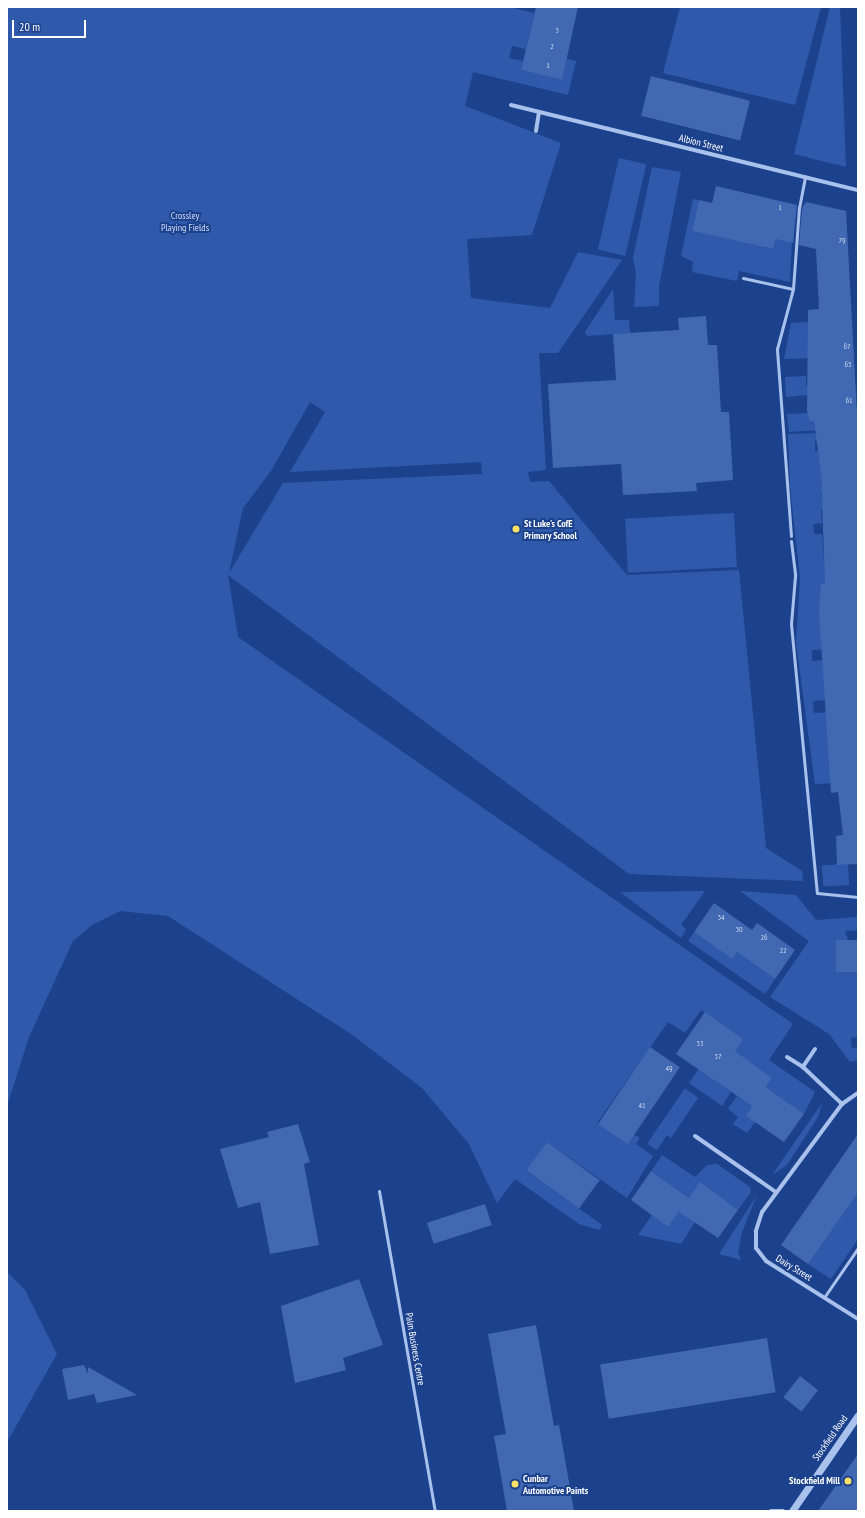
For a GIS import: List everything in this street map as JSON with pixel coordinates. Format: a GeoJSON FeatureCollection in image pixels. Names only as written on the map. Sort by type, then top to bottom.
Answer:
{"type":"FeatureCollection","features":[{"type":"Feature","properties":{"kind":"street","name":"Albion Street"},"geometry":{"type":"LineString","coordinates":[[511,105],[858,190]]}},
{"type":"Feature","properties":{"kind":"street"},"geometry":{"type":"LineString","coordinates":[[536,131],[539,112]]}},
{"type":"Feature","properties":{"kind":"street"},"geometry":{"type":"LineString","coordinates":[[803,1068],[815,1049]]}},
{"type":"Feature","properties":{"kind":"street"},"geometry":{"type":"LineString","coordinates":[[787,1057],[803,1068],[842,1104]]}},
{"type":"Feature","properties":{"kind":"street","name":"Dairy Street"},"geometry":{"type":"LineString","coordinates":[[858,1094],[842,1104],[776,1192],[762,1212],[756,1231],[756,1248],[766,1261],[825,1296],[858,1319]]}},
{"type":"Feature","properties":{"kind":"street"},"geometry":{"type":"LineString","coordinates":[[695,1136],[776,1192]]}},
{"type":"Feature","properties":{"kind":"street","name":"Stockfield Road"},"geometry":{"type":"LineString","coordinates":[[792,1511],[858,1415]]}},
{"type":"Feature","properties":{"kind":"street"},"geometry":{"type":"LineString","coordinates":[[771,1511],[783,1511]]}},
{"type":"Feature","properties":{"kind":"lane"},"geometry":{"type":"LineString","coordinates":[[791,536],[778,349],[793,289],[799,208],[805,178]]}},
{"type":"Feature","properties":{"kind":"lane"},"geometry":{"type":"LineString","coordinates":[[743,278],[793,289]]}},
{"type":"Feature","properties":{"kind":"lane"},"geometry":{"type":"LineString","coordinates":[[792,541],[795,576],[791,624],[817,893],[858,897]]}},
{"type":"Feature","properties":{"kind":"lane","name":"Palm Business Centre"},"geometry":{"type":"LineString","coordinates":[[379,1190],[435,1511]]}},
{"type":"Feature","properties":{"kind":"lane"},"geometry":{"type":"LineString","coordinates":[[825,1296],[858,1248]]}},
{"type":"Feature","properties":{"kind":"green space","name":"Crossley Playing Fields"},"geometry":{"type":"Polygon","coordinates":[[[7,7],[509,7],[534,13],[526,49],[512,46],[509,58],[523,61],[521,70],[562,80],[556,56],[576,61],[568,95],[473,72],[465,106],[561,143],[532,235],[467,239],[471,298],[550,308],[578,252],[622,260],[558,353],[539,353],[546,470],[528,472],[530,482],[549,481],[627,575],[739,570],[766,848],[802,871],[803,881],[629,874],[228,575],[238,637],[793,1024],[769,1060],[815,1092],[804,1114],[766,1087],[772,1078],[734,1051],[743,1039],[701,1010],[685,1033],[668,1022],[597,1123],[626,1142],[632,1134],[640,1138],[636,1144],[653,1156],[627,1198],[547,1142],[527,1171],[602,1225],[599,1230],[579,1224],[515,1179],[497,1203],[469,1144],[422,1088],[351,1034],[168,916],[120,911],[92,925],[73,941],[29,1037],[7,1106],[7,7]],[[310,402],[271,471],[243,508],[229,573],[283,483],[482,474],[481,462],[290,472],[325,412],[310,402]]]}},
{"type":"Feature","properties":{"kind":"green space"},"geometry":{"type":"Polygon","coordinates":[[[680,7],[821,7],[795,105],[663,73],[680,7]]]}},
{"type":"Feature","properties":{"kind":"green space"},"geometry":{"type":"Polygon","coordinates":[[[830,7],[840,7],[846,167],[794,154],[830,7]]]}},
{"type":"Feature","properties":{"kind":"green space"},"geometry":{"type":"Polygon","coordinates":[[[619,158],[646,164],[625,256],[598,250],[619,158]]]}},
{"type":"Feature","properties":{"kind":"green space"},"geometry":{"type":"Polygon","coordinates":[[[652,167],[681,172],[659,286],[659,306],[634,307],[636,273],[633,258],[652,167]]]}},
{"type":"Feature","properties":{"kind":"green space"},"geometry":{"type":"Polygon","coordinates":[[[693,199],[699,200],[692,231],[737,241],[739,231],[747,233],[746,243],[755,245],[758,234],[763,247],[773,249],[776,239],[793,217],[790,282],[739,271],[737,281],[692,272],[693,262],[681,256],[693,199]]]}},
{"type":"Feature","properties":{"kind":"green space"},"geometry":{"type":"Polygon","coordinates":[[[613,289],[615,320],[629,320],[630,333],[587,336],[585,332],[613,289]]]}},
{"type":"Feature","properties":{"kind":"green space"},"geometry":{"type":"Polygon","coordinates":[[[809,322],[820,346],[808,347],[808,358],[784,359],[791,323],[809,322]]]}},
{"type":"Feature","properties":{"kind":"green space"},"geometry":{"type":"Polygon","coordinates":[[[806,376],[806,386],[818,385],[819,394],[786,397],[785,377],[806,376]]]}},
{"type":"Feature","properties":{"kind":"green space"},"geometry":{"type":"Polygon","coordinates":[[[810,413],[810,421],[820,421],[821,430],[789,432],[787,414],[810,413]]]}},
{"type":"Feature","properties":{"kind":"green space"},"geometry":{"type":"Polygon","coordinates":[[[826,433],[827,440],[815,441],[815,451],[826,450],[827,467],[821,475],[821,485],[829,493],[821,494],[822,502],[829,502],[829,510],[821,510],[822,523],[813,524],[814,534],[822,534],[825,573],[858,572],[858,582],[821,584],[822,604],[836,649],[812,650],[812,661],[824,660],[826,700],[813,701],[814,713],[837,712],[838,720],[858,722],[828,723],[841,783],[815,784],[796,643],[800,578],[790,487],[788,434],[826,433]]]}},
{"type":"Feature","properties":{"kind":"green space"},"geometry":{"type":"Polygon","coordinates":[[[734,513],[737,567],[628,573],[625,519],[734,513]]]}},
{"type":"Feature","properties":{"kind":"green space"},"geometry":{"type":"Polygon","coordinates":[[[848,864],[849,885],[823,886],[822,865],[848,864]]]}},
{"type":"Feature","properties":{"kind":"green space"},"geometry":{"type":"Polygon","coordinates":[[[705,891],[681,925],[686,929],[681,938],[620,892],[705,891]]]}},
{"type":"Feature","properties":{"kind":"green space"},"geometry":{"type":"Polygon","coordinates":[[[740,891],[796,895],[816,920],[858,917],[858,930],[845,931],[858,972],[858,1037],[851,1038],[852,1048],[858,1047],[858,1060],[850,1062],[829,1034],[770,997],[809,941],[740,891]]]}},
{"type":"Feature","properties":{"kind":"green space"},"geometry":{"type":"Polygon","coordinates":[[[694,932],[732,959],[737,952],[775,979],[765,994],[688,941],[694,932]]]}},
{"type":"Feature","properties":{"kind":"green space"},"geometry":{"type":"Polygon","coordinates":[[[707,1057],[715,1080],[731,1092],[722,1106],[689,1083],[707,1057]]]}},
{"type":"Feature","properties":{"kind":"green space"},"geometry":{"type":"Polygon","coordinates":[[[685,1088],[698,1098],[671,1138],[667,1135],[657,1150],[647,1144],[685,1088]]]}},
{"type":"Feature","properties":{"kind":"green space"},"geometry":{"type":"Polygon","coordinates":[[[737,1096],[752,1106],[755,1122],[747,1133],[733,1124],[738,1117],[728,1109],[737,1096]]]}},
{"type":"Feature","properties":{"kind":"green space"},"geometry":{"type":"Polygon","coordinates":[[[822,1103],[818,1117],[787,1165],[772,1175],[822,1103]]]}},
{"type":"Feature","properties":{"kind":"green space"},"geometry":{"type":"Polygon","coordinates":[[[662,1155],[695,1177],[707,1165],[717,1164],[750,1187],[751,1192],[738,1210],[700,1183],[689,1198],[651,1171],[662,1155]]]}},
{"type":"Feature","properties":{"kind":"green space"},"geometry":{"type":"Polygon","coordinates":[[[858,1193],[858,1239],[831,1279],[808,1264],[858,1193]]]}},
{"type":"Feature","properties":{"kind":"green space"},"geometry":{"type":"Polygon","coordinates":[[[757,1195],[742,1232],[738,1252],[741,1260],[719,1254],[757,1195]]]}},
{"type":"Feature","properties":{"kind":"green space"},"geometry":{"type":"Polygon","coordinates":[[[680,1211],[695,1222],[681,1244],[638,1235],[652,1215],[668,1227],[680,1211]]]}},
{"type":"Feature","properties":{"kind":"green space"},"geometry":{"type":"Polygon","coordinates":[[[7,1272],[25,1290],[57,1354],[7,1442],[7,1272]]]}},
{"type":"Feature","properties":{"kind":"building"},"geometry":{"type":"Polygon","coordinates":[[[536,7],[578,7],[562,80],[521,70],[536,7]]]}},
{"type":"Feature","properties":{"kind":"building"},"geometry":{"type":"Polygon","coordinates":[[[651,76],[750,101],[740,140],[641,116],[651,76]]]}},
{"type":"Feature","properties":{"kind":"building"},"geometry":{"type":"Polygon","coordinates":[[[716,186],[797,205],[793,243],[776,239],[773,249],[692,231],[699,200],[712,203],[716,186]]]}},
{"type":"Feature","properties":{"kind":"building"},"geometry":{"type":"Polygon","coordinates":[[[806,202],[846,211],[857,413],[858,864],[837,865],[836,836],[843,835],[838,792],[831,793],[819,611],[821,584],[825,583],[821,473],[814,421],[810,421],[807,411],[808,310],[819,309],[816,249],[799,245],[802,208],[806,202]]]}},
{"type":"Feature","properties":{"kind":"building"},"geometry":{"type":"Polygon","coordinates":[[[706,316],[708,345],[717,345],[721,412],[729,412],[733,480],[696,483],[697,491],[623,495],[621,464],[553,468],[548,384],[616,380],[613,334],[679,330],[678,318],[706,316]]]}},
{"type":"Feature","properties":{"kind":"building"},"geometry":{"type":"Polygon","coordinates":[[[714,903],[752,930],[757,923],[795,950],[775,979],[737,952],[732,959],[694,932],[714,903]]]}},
{"type":"Feature","properties":{"kind":"building"},"geometry":{"type":"Polygon","coordinates":[[[836,940],[858,940],[858,972],[836,972],[836,940]]]}},
{"type":"Feature","properties":{"kind":"building"},"geometry":{"type":"Polygon","coordinates":[[[705,1012],[743,1039],[735,1051],[772,1078],[766,1087],[804,1114],[784,1142],[746,1116],[752,1106],[676,1054],[705,1012]]]}},
{"type":"Feature","properties":{"kind":"building"},"geometry":{"type":"Polygon","coordinates":[[[650,1047],[680,1067],[628,1144],[598,1124],[650,1047]]]}},
{"type":"Feature","properties":{"kind":"building"},"geometry":{"type":"Polygon","coordinates":[[[298,1124],[310,1162],[304,1164],[319,1245],[270,1254],[260,1202],[238,1208],[220,1149],[269,1137],[267,1132],[298,1124]]]}},
{"type":"Feature","properties":{"kind":"building"},"geometry":{"type":"Polygon","coordinates":[[[858,1134],[858,1193],[808,1264],[781,1245],[858,1134]]]}},
{"type":"Feature","properties":{"kind":"building"},"geometry":{"type":"Polygon","coordinates":[[[547,1142],[600,1180],[579,1209],[526,1170],[547,1142]]]}},
{"type":"Feature","properties":{"kind":"building"},"geometry":{"type":"Polygon","coordinates":[[[651,1171],[689,1198],[700,1182],[738,1210],[718,1238],[679,1212],[668,1227],[631,1200],[651,1171]]]}},
{"type":"Feature","properties":{"kind":"building"},"geometry":{"type":"Polygon","coordinates":[[[485,1204],[492,1225],[434,1244],[427,1223],[485,1204]]]}},
{"type":"Feature","properties":{"kind":"building"},"geometry":{"type":"Polygon","coordinates":[[[359,1279],[383,1345],[343,1358],[346,1370],[295,1383],[281,1306],[359,1279]]]}},
{"type":"Feature","properties":{"kind":"building"},"geometry":{"type":"Polygon","coordinates":[[[536,1325],[554,1426],[559,1425],[574,1511],[507,1511],[494,1436],[506,1434],[488,1334],[536,1325]]]}},
{"type":"Feature","properties":{"kind":"building"},"geometry":{"type":"Polygon","coordinates":[[[767,1338],[776,1392],[609,1419],[600,1364],[767,1338]]]}},
{"type":"Feature","properties":{"kind":"building"},"geometry":{"type":"Polygon","coordinates":[[[84,1365],[88,1374],[88,1367],[137,1395],[97,1403],[94,1394],[68,1400],[62,1369],[84,1365]]]}},
{"type":"Feature","properties":{"kind":"building"},"geometry":{"type":"Polygon","coordinates":[[[800,1376],[818,1390],[802,1411],[783,1397],[800,1376]]]}},
{"type":"Feature","properties":{"kind":"building","name":"Stockfield Mill"},"geometry":{"type":"Polygon","coordinates":[[[858,1454],[858,1511],[818,1511],[858,1454]]]}},
{"type":"Feature","properties":{"kind":"place","name":"St Luke's CofE Primary School"},"geometry":{"type":"Point","coordinates":[516,529]}},
{"type":"Feature","properties":{"kind":"place","name":"Stockfield Mill"},"geometry":{"type":"Point","coordinates":[848,1481]}},
{"type":"Feature","properties":{"kind":"place","name":"Cunbar Automotive Paints"},"geometry":{"type":"Point","coordinates":[515,1484]}}]}
